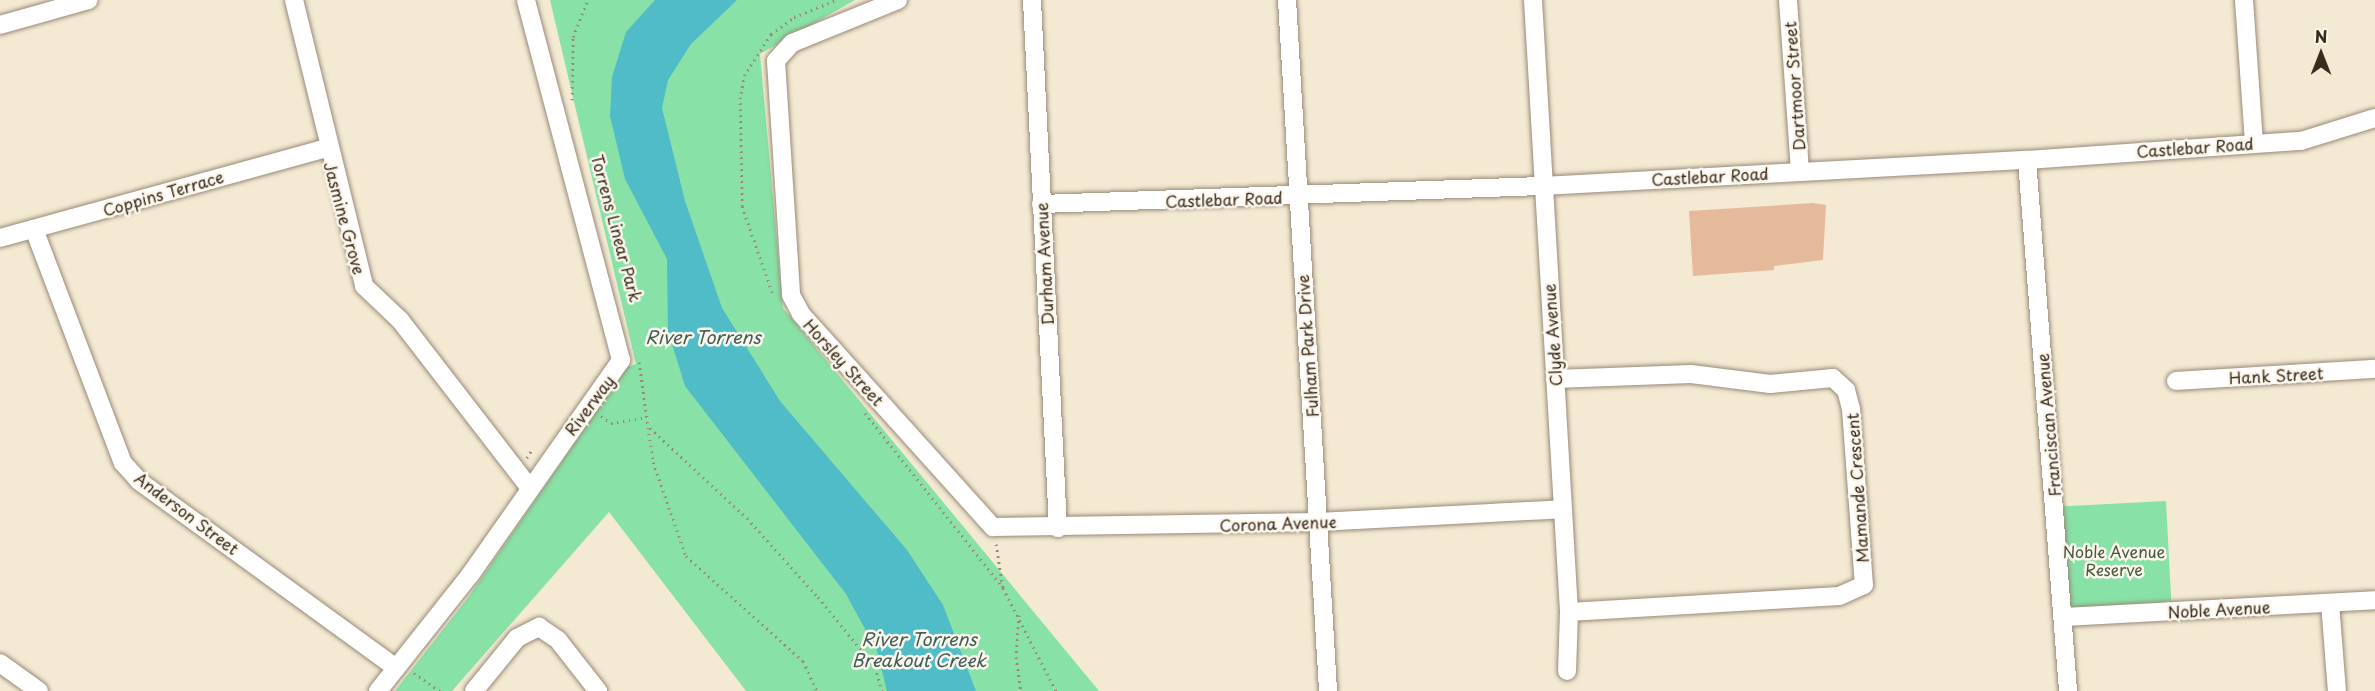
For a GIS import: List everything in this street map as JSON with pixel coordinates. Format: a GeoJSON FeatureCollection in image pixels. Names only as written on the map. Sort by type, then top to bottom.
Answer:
{"type":"FeatureCollection","features":[{"type":"Feature","properties":{"kind":"street"},"geometry":{"type":"LineString","coordinates":[[0,25],[89,0]]}},
{"type":"Feature","properties":{"kind":"street","name":"Jasmine Grove"},"geometry":{"type":"LineString","coordinates":[[294,0],[326,148],[364,286],[400,320],[529,488]]}},
{"type":"Feature","properties":{"kind":"street","name":"Riverway"},"geometry":{"type":"LineString","coordinates":[[378,691],[470,575],[621,360],[620,345],[526,0]]}},
{"type":"Feature","properties":{"kind":"street","name":"Horsley Street"},"geometry":{"type":"LineString","coordinates":[[898,0],[781,51],[775,73],[791,295],[801,314],[993,527]]}},
{"type":"Feature","properties":{"kind":"street","name":"Durham Avenue"},"geometry":{"type":"LineString","coordinates":[[1032,0],[1058,528]]}},
{"type":"Feature","properties":{"kind":"street","name":"Fulham Park Drive"},"geometry":{"type":"LineString","coordinates":[[1287,0],[1328,691]]}},
{"type":"Feature","properties":{"kind":"street","name":"Clyde Avenue"},"geometry":{"type":"LineString","coordinates":[[1533,0],[1542,186],[1569,612],[1567,671]]}},
{"type":"Feature","properties":{"kind":"street","name":"Dartmoor Street"},"geometry":{"type":"LineString","coordinates":[[1788,0],[1800,171]]}},
{"type":"Feature","properties":{"kind":"street"},"geometry":{"type":"LineString","coordinates":[[2244,0],[2254,143]]}},
{"type":"Feature","properties":{"kind":"street","name":"Castlebar Road"},"geometry":{"type":"LineString","coordinates":[[1041,204],[1297,197],[2027,160],[2301,141],[2375,118]]}},
{"type":"Feature","properties":{"kind":"street","name":"Coppins Terrace"},"geometry":{"type":"LineString","coordinates":[[0,237],[326,148]]}},
{"type":"Feature","properties":{"kind":"street","name":"Franciscan Avenue"},"geometry":{"type":"LineString","coordinates":[[2027,160],[2068,691]]}},
{"type":"Feature","properties":{"kind":"street","name":"Anderson Street"},"geometry":{"type":"LineString","coordinates":[[34,229],[123,463],[140,481],[396,668]]}},
{"type":"Feature","properties":{"kind":"street","name":"Hank Street"},"geometry":{"type":"LineString","coordinates":[[2176,381],[2375,369]]}},
{"type":"Feature","properties":{"kind":"street","name":"Mamande Crescent"},"geometry":{"type":"LineString","coordinates":[[1555,379],[1691,374],[1770,384],[1833,378],[1846,390],[1851,409],[1864,585],[1839,596],[1569,612]]}},
{"type":"Feature","properties":{"kind":"street","name":"Corona Avenue"},"geometry":{"type":"LineString","coordinates":[[993,527],[1058,528],[1318,522],[1563,509]]}},
{"type":"Feature","properties":{"kind":"street","name":"Noble Avenue"},"geometry":{"type":"LineString","coordinates":[[2064,617],[2375,600]]}},
{"type":"Feature","properties":{"kind":"street"},"geometry":{"type":"LineString","coordinates":[[2330,603],[2337,691]]}},
{"type":"Feature","properties":{"kind":"street"},"geometry":{"type":"LineString","coordinates":[[474,691],[517,638],[539,627],[558,640],[598,691]]}},
{"type":"Feature","properties":{"kind":"street"},"geometry":{"type":"LineString","coordinates":[[0,663],[39,691]]}},
{"type":"Feature","properties":{"kind":"path"},"geometry":{"type":"LineString","coordinates":[[574,112],[573,37],[588,0]]}},
{"type":"Feature","properties":{"kind":"path"},"geometry":{"type":"LineString","coordinates":[[637,353],[653,462],[686,556],[803,661],[817,691]]}},
{"type":"Feature","properties":{"kind":"path"},"geometry":{"type":"LineString","coordinates":[[587,406],[611,423],[647,417]]}},
{"type":"Feature","properties":{"kind":"path"},"geometry":{"type":"LineString","coordinates":[[648,427],[747,518],[824,604],[875,667],[882,691]]}},
{"type":"Feature","properties":{"kind":"path"},"geometry":{"type":"LineString","coordinates":[[993,527],[1003,588],[1019,615],[1056,691]]}},
{"type":"Feature","properties":{"kind":"path"},"geometry":{"type":"LineString","coordinates":[[1019,615],[1016,657],[1021,691]]}},
{"type":"Feature","properties":{"kind":"path"},"geometry":{"type":"LineString","coordinates":[[396,668],[407,668],[440,691]]}},
{"type":"Feature","properties":{"kind":"green space"},"geometry":{"type":"Polygon","coordinates":[[[550,0],[855,0],[760,54],[783,308],[1099,691],[746,691],[609,512],[452,691],[395,691],[467,599],[627,367],[636,364],[550,0]]]}},
{"type":"Feature","properties":{"kind":"green space","name":"Noble Avenue Reserve"},"geometry":{"type":"Polygon","coordinates":[[[2166,501],[2172,611],[2061,617],[2055,507],[2166,501]]]}},
{"type":"Feature","properties":{"kind":"water"},"geometry":{"type":"Polygon","coordinates":[[[655,0],[737,0],[691,44],[668,80],[662,108],[685,201],[722,308],[780,401],[907,550],[943,605],[976,691],[887,691],[877,651],[846,594],[685,386],[668,331],[667,259],[625,179],[610,116],[612,77],[626,32],[655,0]]]}},
{"type":"Feature","properties":{"kind":"building"},"geometry":{"type":"Polygon","coordinates":[[[1813,203],[1826,205],[1823,260],[1774,266],[1774,270],[1693,276],[1689,211],[1813,203]]]}},
{"type":"Feature","properties":{"kind":"water label","name":"River Torrens"},"geometry":{"type":"Point","coordinates":[703,337]}},
{"type":"Feature","properties":{"kind":"water label","name":"River Torrens Breakout Creek"},"geometry":{"type":"Point","coordinates":[919,650]}}]}
